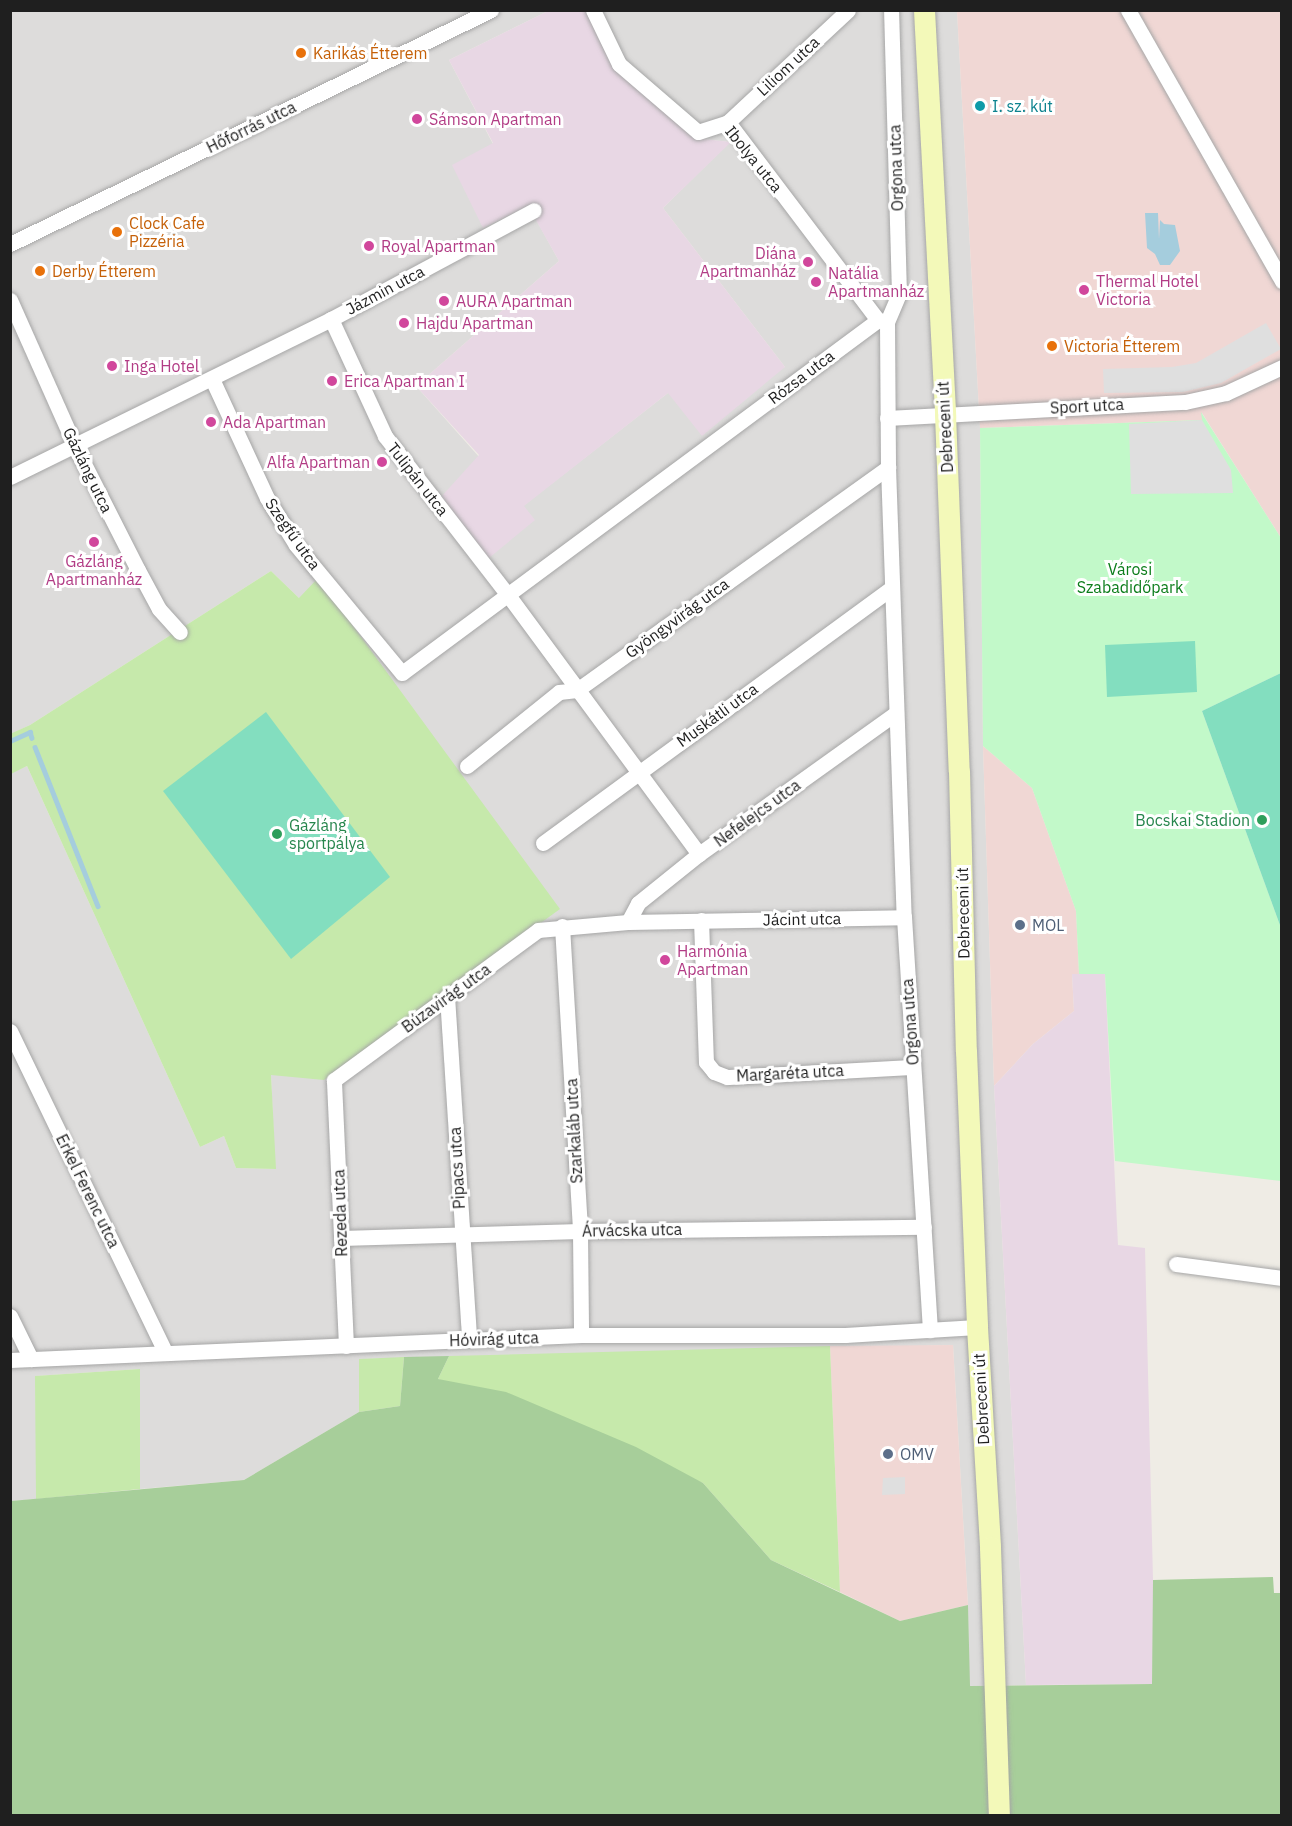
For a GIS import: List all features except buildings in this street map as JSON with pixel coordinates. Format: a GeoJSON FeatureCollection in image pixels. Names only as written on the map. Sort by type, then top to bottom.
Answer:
{"type":"FeatureCollection","features":[{"type":"Feature","properties":{"kind":"street","name":"Hőforrás utca"},"geometry":{"type":"LineString","coordinates":[[10,244],[491,10]]}},
{"type":"Feature","properties":{"kind":"street","name":"Ibolya utca"},"geometry":{"type":"LineString","coordinates":[[593,10],[619,64],[698,132],[728,122],[883,321]]}},
{"type":"Feature","properties":{"kind":"street","name":"Liliom utca"},"geometry":{"type":"LineString","coordinates":[[728,122],[848,10]]}},
{"type":"Feature","properties":{"kind":"street","name":"Orgona utca"},"geometry":{"type":"LineString","coordinates":[[883,321],[899,294],[891,10]]}},
{"type":"Feature","properties":{"kind":"street","name":"Debreceni út"},"geometry":{"type":"LineString","coordinates":[[924,10],[945,414],[977,1327],[990,1548],[999,1815]]}},
{"type":"Feature","properties":{"kind":"street"},"geometry":{"type":"LineString","coordinates":[[1128,10],[1281,281]]}},
{"type":"Feature","properties":{"kind":"street","name":"Jázmin utca"},"geometry":{"type":"LineString","coordinates":[[331,320],[534,210]]}},
{"type":"Feature","properties":{"kind":"street","name":"Gázláng utca"},"geometry":{"type":"LineString","coordinates":[[10,300],[75,446],[153,599],[180,632]]}},
{"type":"Feature","properties":{"kind":"street"},"geometry":{"type":"LineString","coordinates":[[10,477],[331,320]]}},
{"type":"Feature","properties":{"kind":"street","name":"Tulipán utca"},"geometry":{"type":"LineString","coordinates":[[331,320],[385,436],[508,595],[699,854]]}},
{"type":"Feature","properties":{"kind":"street"},"geometry":{"type":"LineString","coordinates":[[883,321],[896,713]]}},
{"type":"Feature","properties":{"kind":"street","name":"Rózsa utca"},"geometry":{"type":"LineString","coordinates":[[402,673],[883,321]]}},
{"type":"Feature","properties":{"kind":"street","name":"Sport utca"},"geometry":{"type":"LineString","coordinates":[[886,418],[1185,402],[1226,393],[1281,367]]}},
{"type":"Feature","properties":{"kind":"street","name":"Szegfű utca"},"geometry":{"type":"LineString","coordinates":[[212,379],[267,498],[296,545],[402,673]]}},
{"type":"Feature","properties":{"kind":"street","name":"Gyöngyvirág utca"},"geometry":{"type":"LineString","coordinates":[[467,766],[559,692],[577,690],[888,466]]}},
{"type":"Feature","properties":{"kind":"street","name":"Muskátli utca"},"geometry":{"type":"LineString","coordinates":[[543,843],[892,588]]}},
{"type":"Feature","properties":{"kind":"street","name":"Orgona utca"},"geometry":{"type":"LineString","coordinates":[[896,713],[904,917],[930,1330]]}},
{"type":"Feature","properties":{"kind":"street","name":"Nefelejcs utca"},"geometry":{"type":"LineString","coordinates":[[628,922],[638,903],[699,854],[896,713]]}},
{"type":"Feature","properties":{"kind":"street","name":"Jácint utca"},"geometry":{"type":"LineString","coordinates":[[701,920],[904,917]]}},
{"type":"Feature","properties":{"kind":"street"},"geometry":{"type":"LineString","coordinates":[[562,926],[701,920]]}},
{"type":"Feature","properties":{"kind":"street","name":"Margaréta utca"},"geometry":{"type":"LineString","coordinates":[[701,920],[706,1062],[714,1072],[727,1077],[913,1067]]}},
{"type":"Feature","properties":{"kind":"street","name":"Búzavirág utca"},"geometry":{"type":"LineString","coordinates":[[334,1080],[538,930],[562,926]]}},
{"type":"Feature","properties":{"kind":"street","name":"Szarkaláb utca"},"geometry":{"type":"LineString","coordinates":[[562,926],[580,1231],[581,1335]]}},
{"type":"Feature","properties":{"kind":"street","name":"Pipacs utca"},"geometry":{"type":"LineString","coordinates":[[447,996],[469,1339]]}},
{"type":"Feature","properties":{"kind":"street","name":"Erkel Ferenc utca"},"geometry":{"type":"LineString","coordinates":[[10,1031],[165,1352]]}},
{"type":"Feature","properties":{"kind":"street","name":"Rezeda utca"},"geometry":{"type":"LineString","coordinates":[[334,1080],[346,1346]]}},
{"type":"Feature","properties":{"kind":"street","name":"Árvácska utca"},"geometry":{"type":"LineString","coordinates":[[340,1238],[580,1231],[924,1227]]}},
{"type":"Feature","properties":{"kind":"street"},"geometry":{"type":"LineString","coordinates":[[1176,1264],[1281,1278]]}},
{"type":"Feature","properties":{"kind":"street"},"geometry":{"type":"LineString","coordinates":[[10,1316],[31,1359]]}},
{"type":"Feature","properties":{"kind":"street","name":"Hóvirág utca"},"geometry":{"type":"LineString","coordinates":[[10,1360],[581,1335],[845,1335],[977,1327]]}},
{"type":"Feature","properties":{"kind":"shaded area"},"geometry":{"type":"Polygon","coordinates":[[[11,11],[548,11],[449,60],[493,144],[483,228],[528,205],[559,261],[416,386],[535,520],[523,506],[668,393],[785,367],[663,208],[730,142],[694,138],[613,63],[588,11],[957,11],[980,428],[983,746],[994,1086],[1026,1685],[969,1686],[968,1605],[953,1345],[360,1359],[359,1412],[244,1480],[140,1489],[140,1369],[36,1376],[36,1499],[11,1501],[10,774],[27,766],[200,1147],[224,1136],[236,1168],[275,1169],[271,1074],[299,598],[271,571],[30,725],[11,734],[11,11]]]}},
{"type":"Feature","properties":{"kind":"shaded area"},"geometry":{"type":"Polygon","coordinates":[[[548,11],[588,11],[613,63],[694,138],[731,142],[663,208],[785,367],[702,436],[668,393],[524,506],[535,520],[489,558],[441,497],[479,455],[416,386],[559,261],[528,206],[483,228],[452,165],[493,143],[449,60],[548,11]]]}},
{"type":"Feature","properties":{"kind":"shaded area"},"geometry":{"type":"Polygon","coordinates":[[[957,11],[1281,11],[1281,538],[1202,413],[1202,420],[980,428],[957,11]]]}},
{"type":"Feature","properties":{"kind":"shaded area"},"geometry":{"type":"Polygon","coordinates":[[[1266,323],[1281,349],[1221,383],[1183,392],[1104,393],[1103,369],[1172,367],[1196,363],[1266,323]]]}},
{"type":"Feature","properties":{"kind":"shaded area"},"geometry":{"type":"Polygon","coordinates":[[[1202,420],[1231,470],[1233,493],[1131,494],[1129,424],[1202,420]]]}},
{"type":"Feature","properties":{"kind":"shaded area"},"geometry":{"type":"Polygon","coordinates":[[[983,746],[1032,788],[1076,911],[1079,974],[1072,974],[1074,1011],[1033,1044],[994,1086],[983,746]]]}},
{"type":"Feature","properties":{"kind":"shaded area"},"geometry":{"type":"Polygon","coordinates":[[[1072,974],[1105,974],[1118,1245],[1145,1248],[1153,1580],[1153,1684],[1026,1685],[994,1086],[1033,1044],[1074,1011],[1072,974]]]}},
{"type":"Feature","properties":{"kind":"shaded area"},"geometry":{"type":"Polygon","coordinates":[[[953,1345],[968,1605],[900,1621],[840,1592],[830,1346],[953,1345]]]}},
{"type":"Feature","properties":{"kind":"shaded area"},"geometry":{"type":"Polygon","coordinates":[[[905,1477],[905,1494],[882,1495],[883,1478],[905,1477]]]}},
{"type":"Feature","properties":{"kind":"green space","name":"Városi Szabadidőpark"},"geometry":{"type":"Polygon","coordinates":[[[1201,412],[1281,538],[1281,673],[1202,711],[1281,928],[1281,1181],[1115,1161],[1105,974],[1079,974],[1076,911],[1032,788],[983,746],[980,428],[1202,420],[1201,412]]]}},
{"type":"Feature","properties":{"kind":"green space"},"geometry":{"type":"Polygon","coordinates":[[[271,571],[299,598],[318,578],[560,909],[324,1080],[271,1075],[276,1169],[236,1168],[224,1136],[200,1147],[27,766],[11,774],[10,734],[30,725],[271,571]]]}},
{"type":"Feature","properties":{"kind":"green space"},"geometry":{"type":"Polygon","coordinates":[[[1195,641],[1197,692],[1107,697],[1105,645],[1195,641]]]}},
{"type":"Feature","properties":{"kind":"green space","name":"Bocskai Stadion"},"geometry":{"type":"Polygon","coordinates":[[[1281,673],[1281,928],[1202,711],[1281,673]]]}},
{"type":"Feature","properties":{"kind":"green space","name":"Gázláng sportpálya"},"geometry":{"type":"Polygon","coordinates":[[[266,712],[390,877],[291,959],[163,791],[266,712]]]}},
{"type":"Feature","properties":{"kind":"green space"},"geometry":{"type":"Polygon","coordinates":[[[830,1346],[840,1592],[771,1560],[703,1483],[438,1379],[449,1356],[830,1346]]]}},
{"type":"Feature","properties":{"kind":"green space"},"geometry":{"type":"Polygon","coordinates":[[[449,1356],[438,1379],[506,1392],[636,1447],[703,1483],[771,1560],[900,1621],[968,1605],[970,1686],[1152,1684],[1153,1580],[1273,1577],[1274,1593],[1281,1593],[1281,1815],[11,1816],[11,1501],[244,1480],[359,1412],[400,1406],[404,1357],[449,1356]]]}},
{"type":"Feature","properties":{"kind":"green space"},"geometry":{"type":"Polygon","coordinates":[[[404,1357],[400,1406],[359,1412],[359,1359],[404,1357]]]}},
{"type":"Feature","properties":{"kind":"green space"},"geometry":{"type":"Polygon","coordinates":[[[140,1369],[140,1489],[36,1499],[35,1376],[140,1369]]]}},
{"type":"Feature","properties":{"kind":"water"},"geometry":{"type":"Polygon","coordinates":[[[1145,213],[1158,213],[1159,239],[1160,220],[1164,224],[1175,225],[1180,251],[1170,265],[1160,265],[1155,254],[1147,248],[1145,213]]]}},
{"type":"Feature","properties":{"kind":"waterway"},"geometry":{"type":"LineString","coordinates":[[10,741],[30,732],[32,738]]}},
{"type":"Feature","properties":{"kind":"waterway"},"geometry":{"type":"LineString","coordinates":[[35,747],[98,906]]}},
{"type":"Feature","properties":{"kind":"place","name":"Karikás Étterem"},"geometry":{"type":"Point","coordinates":[301,53]}},
{"type":"Feature","properties":{"kind":"place","name":"I. sz. kút"},"geometry":{"type":"Point","coordinates":[980,106]}},
{"type":"Feature","properties":{"kind":"place","name":"Sámson Apartman"},"geometry":{"type":"Point","coordinates":[417,119]}},
{"type":"Feature","properties":{"kind":"place","name":"Clock Cafe Pizzéria"},"geometry":{"type":"Point","coordinates":[117,232]}},
{"type":"Feature","properties":{"kind":"place","name":"Royal Apartman"},"geometry":{"type":"Point","coordinates":[369,246]}},
{"type":"Feature","properties":{"kind":"place","name":"Diána Apartmanház"},"geometry":{"type":"Point","coordinates":[808,262]}},
{"type":"Feature","properties":{"kind":"place","name":"Derby Étterem"},"geometry":{"type":"Point","coordinates":[40,271]}},
{"type":"Feature","properties":{"kind":"place","name":"Natália Apartmanház"},"geometry":{"type":"Point","coordinates":[816,282]}},
{"type":"Feature","properties":{"kind":"place","name":"Thermal Hotel Victoria"},"geometry":{"type":"Point","coordinates":[1084,290]}},
{"type":"Feature","properties":{"kind":"place","name":"AURA Apartman"},"geometry":{"type":"Point","coordinates":[444,301]}},
{"type":"Feature","properties":{"kind":"place","name":"Hajdu Apartman"},"geometry":{"type":"Point","coordinates":[404,323]}},
{"type":"Feature","properties":{"kind":"place","name":"Victoria Étterem"},"geometry":{"type":"Point","coordinates":[1052,346]}},
{"type":"Feature","properties":{"kind":"place","name":"Inga Hotel"},"geometry":{"type":"Point","coordinates":[112,366]}},
{"type":"Feature","properties":{"kind":"place","name":"Erica Apartman I"},"geometry":{"type":"Point","coordinates":[332,381]}},
{"type":"Feature","properties":{"kind":"place","name":"Ada Apartman"},"geometry":{"type":"Point","coordinates":[211,422]}},
{"type":"Feature","properties":{"kind":"place","name":"Alfa Apartman"},"geometry":{"type":"Point","coordinates":[382,462]}},
{"type":"Feature","properties":{"kind":"place","name":"Gázláng Apartmanház"},"geometry":{"type":"Point","coordinates":[94,542]}},
{"type":"Feature","properties":{"kind":"place","name":"Bocskai Stadion"},"geometry":{"type":"Point","coordinates":[1262,820]}},
{"type":"Feature","properties":{"kind":"place","name":"Gázláng sportpálya"},"geometry":{"type":"Point","coordinates":[277,834]}},
{"type":"Feature","properties":{"kind":"place","name":"MOL"},"geometry":{"type":"Point","coordinates":[1020,925]}},
{"type":"Feature","properties":{"kind":"place","name":"Harmónia Apartman"},"geometry":{"type":"Point","coordinates":[665,960]}},
{"type":"Feature","properties":{"kind":"place","name":"OMV"},"geometry":{"type":"Point","coordinates":[888,1454]}}]}
